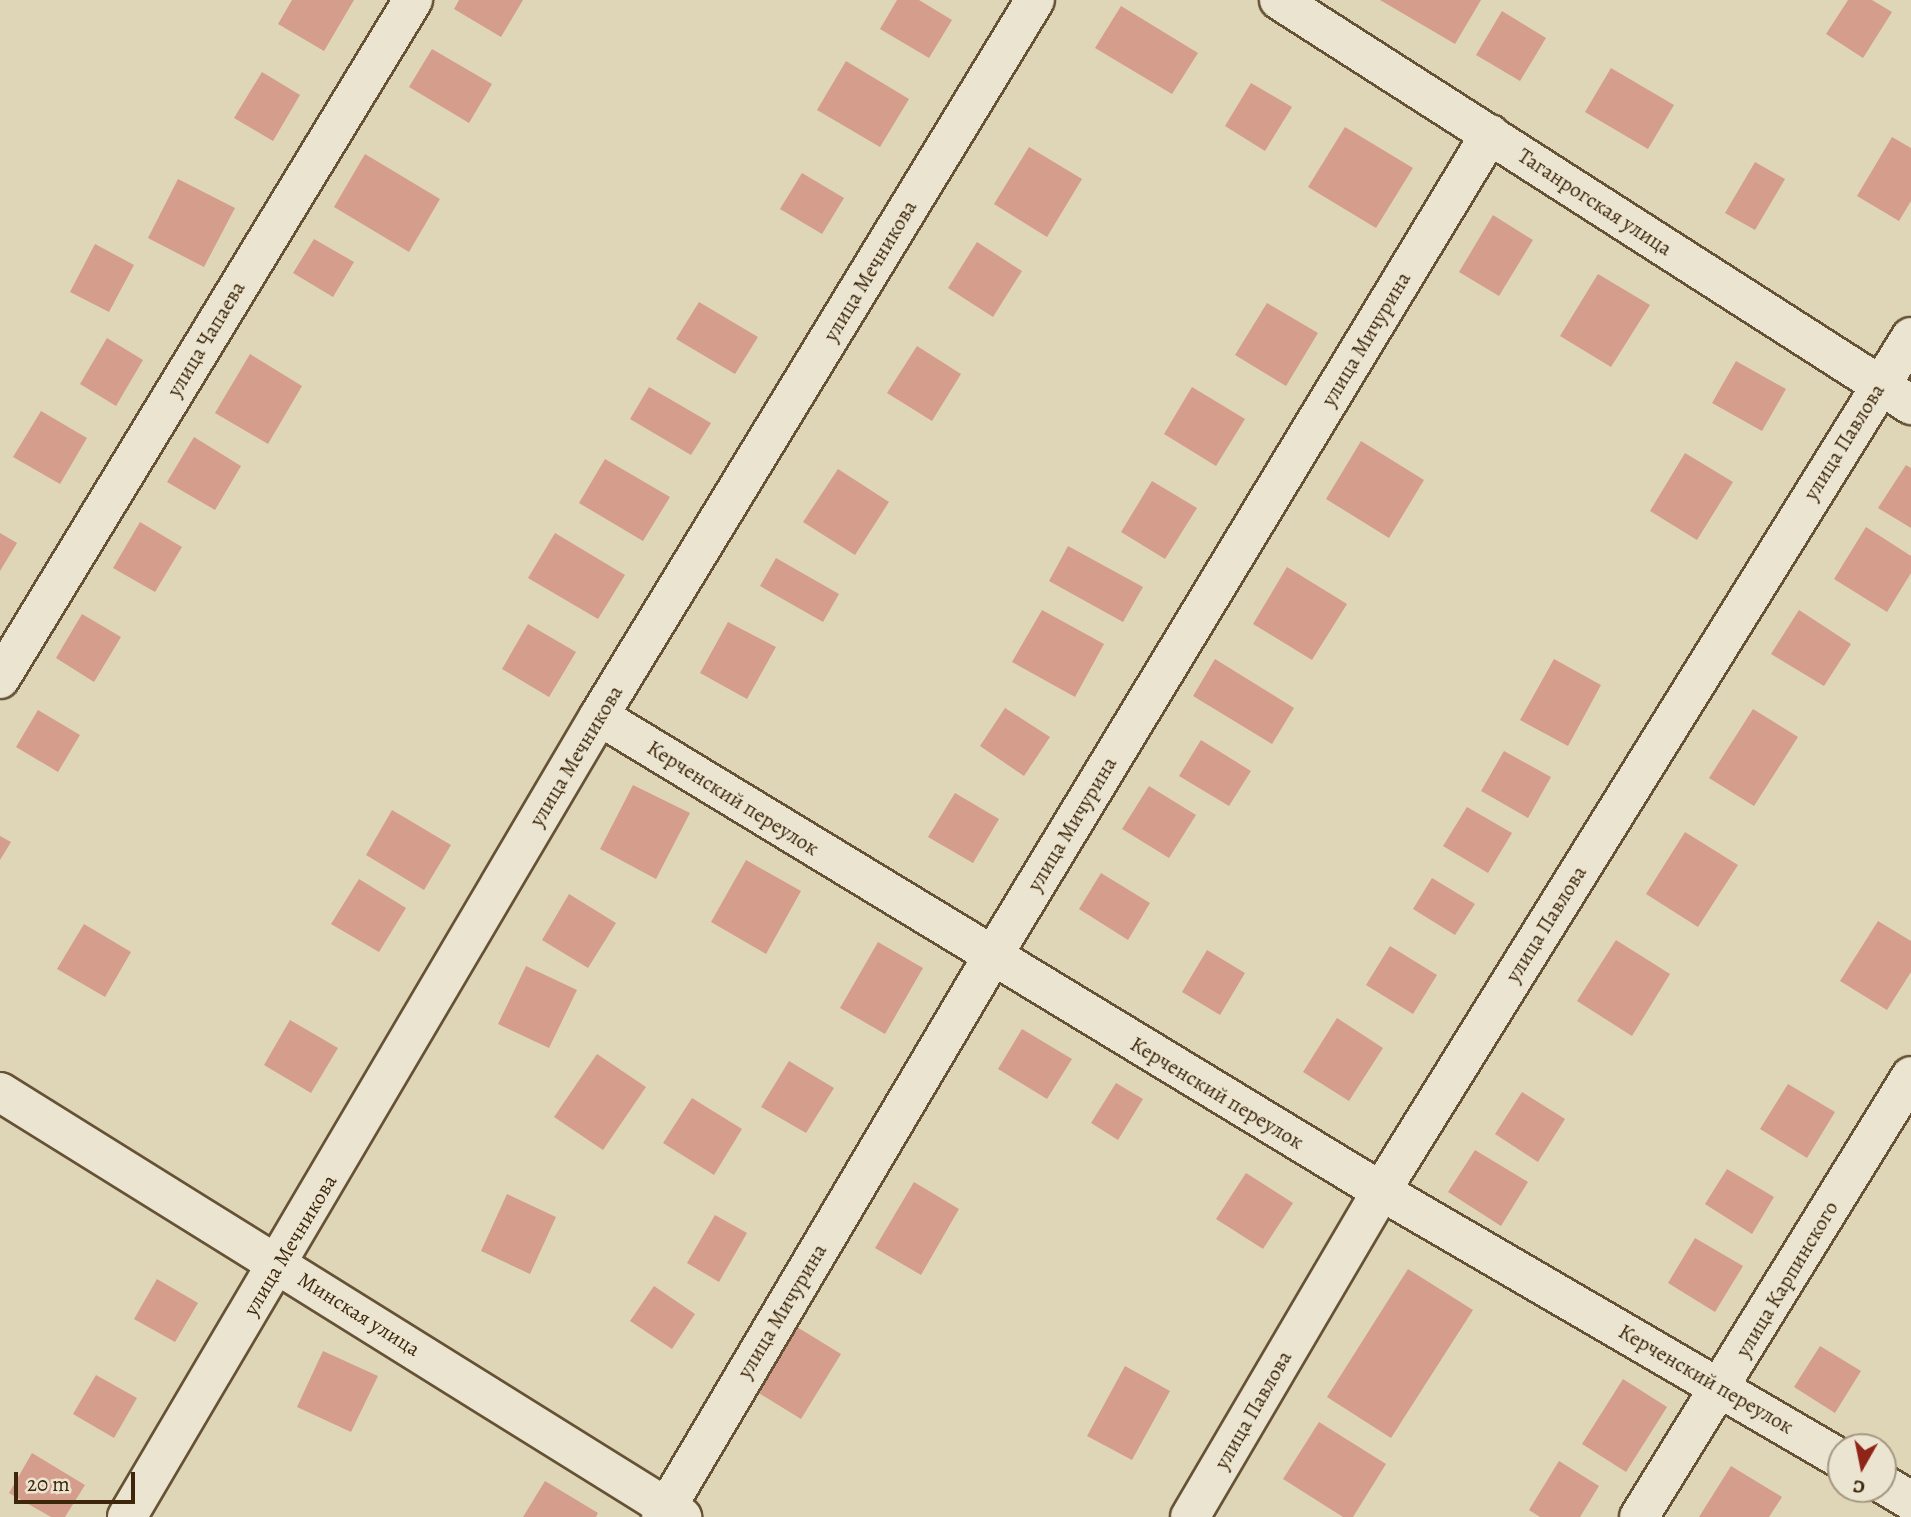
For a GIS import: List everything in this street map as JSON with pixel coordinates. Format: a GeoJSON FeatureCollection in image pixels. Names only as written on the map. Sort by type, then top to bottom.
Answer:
{"type":"FeatureCollection","features":[{"type":"Feature","properties":{"kind":"street","name":"улица Чапаева"},"geometry":{"type":"LineString","coordinates":[[0,679],[413,0]]}},
{"type":"Feature","properties":{"kind":"street","name":"улица Мечникова"},"geometry":{"type":"LineString","coordinates":[[127,1517],[279,1264],[599,716],[1035,0]]}},
{"type":"Feature","properties":{"kind":"street","name":"Таганрогская улица"},"geometry":{"type":"LineString","coordinates":[[1279,0],[1895,395]]}},
{"type":"Feature","properties":{"kind":"street","name":"улица Мичурина"},"geometry":{"type":"LineString","coordinates":[[670,1513],[992,957],[1490,134]]}},
{"type":"Feature","properties":{"kind":"street","name":"улица Павлова"},"geometry":{"type":"LineString","coordinates":[[1190,1517],[1381,1191],[1895,395],[1911,337]]}},
{"type":"Feature","properties":{"kind":"street","name":"Керченский переулок"},"geometry":{"type":"LineString","coordinates":[[599,716],[1381,1191],[1827,1451]]}},
{"type":"Feature","properties":{"kind":"street","name":"улица Карпинского"},"geometry":{"type":"LineString","coordinates":[[1639,1517],[1911,1076]]}},
{"type":"Feature","properties":{"kind":"street","name":"Минская улица"},"geometry":{"type":"LineString","coordinates":[[0,1092],[279,1264],[670,1513]]}},
{"type":"Feature","properties":{"kind":"building"},"geometry":{"type":"Polygon","coordinates":[[[292,0],[354,0],[324,51],[278,24],[292,0]]]}},
{"type":"Feature","properties":{"kind":"building"},"geometry":{"type":"Polygon","coordinates":[[[459,0],[523,0],[501,37],[454,9],[459,0]]]}},
{"type":"Feature","properties":{"kind":"building"},"geometry":{"type":"Polygon","coordinates":[[[897,0],[919,0],[952,20],[929,58],[880,29],[897,0]]]}},
{"type":"Feature","properties":{"kind":"building"},"geometry":{"type":"Polygon","coordinates":[[[1380,0],[1481,0],[1455,44],[1380,0]]]}},
{"type":"Feature","properties":{"kind":"building"},"geometry":{"type":"Polygon","coordinates":[[[1848,0],[1872,0],[1892,12],[1863,58],[1826,34],[1848,0]]]}},
{"type":"Feature","properties":{"kind":"building"},"geometry":{"type":"Polygon","coordinates":[[[1121,6],[1198,53],[1172,94],[1095,48],[1121,6]]]}},
{"type":"Feature","properties":{"kind":"building"},"geometry":{"type":"Polygon","coordinates":[[[1502,11],[1546,38],[1520,81],[1476,55],[1502,11]]]}},
{"type":"Feature","properties":{"kind":"building"},"geometry":{"type":"Polygon","coordinates":[[[432,49],[492,84],[469,123],[409,87],[432,49]]]}},
{"type":"Feature","properties":{"kind":"building"},"geometry":{"type":"Polygon","coordinates":[[[846,61],[909,99],[880,147],[817,110],[846,61]]]}},
{"type":"Feature","properties":{"kind":"building"},"geometry":{"type":"Polygon","coordinates":[[[1611,68],[1674,105],[1648,149],[1585,112],[1611,68]]]}},
{"type":"Feature","properties":{"kind":"building"},"geometry":{"type":"Polygon","coordinates":[[[262,72],[300,95],[273,141],[234,118],[262,72]]]}},
{"type":"Feature","properties":{"kind":"building"},"geometry":{"type":"Polygon","coordinates":[[[1251,83],[1292,107],[1265,151],[1225,126],[1251,83]]]}},
{"type":"Feature","properties":{"kind":"building"},"geometry":{"type":"Polygon","coordinates":[[[1345,127],[1413,168],[1376,228],[1308,187],[1345,127]]]}},
{"type":"Feature","properties":{"kind":"building"},"geometry":{"type":"Polygon","coordinates":[[[1892,137],[1911,148],[1911,201],[1899,221],[1857,196],[1892,137]]]}},
{"type":"Feature","properties":{"kind":"building"},"geometry":{"type":"Polygon","coordinates":[[[1029,147],[1082,179],[1047,237],[994,204],[1029,147]]]}},
{"type":"Feature","properties":{"kind":"building"},"geometry":{"type":"Polygon","coordinates":[[[365,154],[440,199],[409,252],[334,207],[365,154]]]}},
{"type":"Feature","properties":{"kind":"building"},"geometry":{"type":"Polygon","coordinates":[[[1755,162],[1785,179],[1755,230],[1725,213],[1755,162]]]}},
{"type":"Feature","properties":{"kind":"building"},"geometry":{"type":"Polygon","coordinates":[[[802,173],[844,198],[822,234],[780,209],[802,173]]]}},
{"type":"Feature","properties":{"kind":"building"},"geometry":{"type":"Polygon","coordinates":[[[178,179],[235,208],[204,267],[148,238],[178,179]]]}},
{"type":"Feature","properties":{"kind":"building"},"geometry":{"type":"Polygon","coordinates":[[[1493,215],[1533,240],[1499,296],[1459,272],[1493,215]]]}},
{"type":"Feature","properties":{"kind":"building"},"geometry":{"type":"Polygon","coordinates":[[[314,239],[354,262],[333,297],[293,273],[314,239]]]}},
{"type":"Feature","properties":{"kind":"building"},"geometry":{"type":"Polygon","coordinates":[[[977,242],[1022,271],[993,317],[948,288],[977,242]]]}},
{"type":"Feature","properties":{"kind":"building"},"geometry":{"type":"Polygon","coordinates":[[[95,244],[134,265],[109,312],[70,292],[95,244]]]}},
{"type":"Feature","properties":{"kind":"building"},"geometry":{"type":"Polygon","coordinates":[[[1598,274],[1650,305],[1611,367],[1560,336],[1598,274]]]}},
{"type":"Feature","properties":{"kind":"building"},"geometry":{"type":"Polygon","coordinates":[[[699,302],[758,337],[735,374],[676,339],[699,302]]]}},
{"type":"Feature","properties":{"kind":"building"},"geometry":{"type":"Polygon","coordinates":[[[1267,303],[1318,333],[1286,386],[1235,355],[1267,303]]]}},
{"type":"Feature","properties":{"kind":"building"},"geometry":{"type":"Polygon","coordinates":[[[107,338],[143,360],[116,406],[80,384],[107,338]]]}},
{"type":"Feature","properties":{"kind":"building"},"geometry":{"type":"Polygon","coordinates":[[[917,346],[961,374],[932,421],[887,393],[917,346]]]}},
{"type":"Feature","properties":{"kind":"building"},"geometry":{"type":"Polygon","coordinates":[[[250,354],[302,386],[268,444],[215,413],[250,354]]]}},
{"type":"Feature","properties":{"kind":"building"},"geometry":{"type":"Polygon","coordinates":[[[1736,361],[1786,389],[1762,431],[1712,403],[1736,361]]]}},
{"type":"Feature","properties":{"kind":"building"},"geometry":{"type":"Polygon","coordinates":[[[649,387],[711,423],[691,455],[630,419],[649,387]]]}},
{"type":"Feature","properties":{"kind":"building"},"geometry":{"type":"Polygon","coordinates":[[[1192,387],[1245,419],[1216,466],[1164,434],[1192,387]]]}},
{"type":"Feature","properties":{"kind":"building"},"geometry":{"type":"Polygon","coordinates":[[[41,411],[87,438],[60,484],[13,457],[41,411]]]}},
{"type":"Feature","properties":{"kind":"building"},"geometry":{"type":"Polygon","coordinates":[[[194,437],[241,466],[215,510],[167,482],[194,437]]]}},
{"type":"Feature","properties":{"kind":"building"},"geometry":{"type":"Polygon","coordinates":[[[1361,441],[1424,480],[1389,538],[1326,499],[1361,441]]]}},
{"type":"Feature","properties":{"kind":"building"},"geometry":{"type":"Polygon","coordinates":[[[1685,453],[1733,482],[1697,540],[1650,511],[1685,453]]]}},
{"type":"Feature","properties":{"kind":"building"},"geometry":{"type":"Polygon","coordinates":[[[605,459],[670,497],[643,541],[579,503],[605,459]]]}},
{"type":"Feature","properties":{"kind":"building"},"geometry":{"type":"Polygon","coordinates":[[[1906,465],[1911,468],[1911,528],[1878,508],[1906,465]]]}},
{"type":"Feature","properties":{"kind":"building"},"geometry":{"type":"Polygon","coordinates":[[[838,469],[889,502],[855,555],[803,522],[838,469]]]}},
{"type":"Feature","properties":{"kind":"building"},"geometry":{"type":"Polygon","coordinates":[[[1152,481],[1197,508],[1165,559],[1121,532],[1152,481]]]}},
{"type":"Feature","properties":{"kind":"building"},"geometry":{"type":"Polygon","coordinates":[[[140,522],[182,547],[155,592],[113,568],[140,522]]]}},
{"type":"Feature","properties":{"kind":"building"},"geometry":{"type":"Polygon","coordinates":[[[1866,527],[1911,556],[1911,573],[1887,612],[1834,579],[1866,527]]]}},
{"type":"Feature","properties":{"kind":"building"},"geometry":{"type":"Polygon","coordinates":[[[0,533],[17,543],[0,571],[0,533]]]}},
{"type":"Feature","properties":{"kind":"building"},"geometry":{"type":"Polygon","coordinates":[[[555,533],[625,575],[598,619],[528,578],[555,533]]]}},
{"type":"Feature","properties":{"kind":"building"},"geometry":{"type":"Polygon","coordinates":[[[1068,546],[1143,587],[1123,622],[1049,581],[1068,546]]]}},
{"type":"Feature","properties":{"kind":"building"},"geometry":{"type":"Polygon","coordinates":[[[776,558],[839,594],[823,622],[760,586],[776,558]]]}},
{"type":"Feature","properties":{"kind":"building"},"geometry":{"type":"Polygon","coordinates":[[[1287,567],[1347,604],[1312,660],[1253,624],[1287,567]]]}},
{"type":"Feature","properties":{"kind":"building"},"geometry":{"type":"Polygon","coordinates":[[[1042,610],[1104,644],[1075,697],[1012,662],[1042,610]]]}},
{"type":"Feature","properties":{"kind":"building"},"geometry":{"type":"Polygon","coordinates":[[[1799,610],[1851,644],[1824,686],[1771,654],[1799,610]]]}},
{"type":"Feature","properties":{"kind":"building"},"geometry":{"type":"Polygon","coordinates":[[[82,614],[121,637],[94,682],[56,658],[82,614]]]}},
{"type":"Feature","properties":{"kind":"building"},"geometry":{"type":"Polygon","coordinates":[[[728,622],[776,647],[747,699],[700,673],[728,622]]]}},
{"type":"Feature","properties":{"kind":"building"},"geometry":{"type":"Polygon","coordinates":[[[528,624],[576,652],[549,697],[502,669],[528,624]]]}},
{"type":"Feature","properties":{"kind":"building"},"geometry":{"type":"Polygon","coordinates":[[[1215,659],[1294,708],[1272,744],[1193,696],[1215,659]]]}},
{"type":"Feature","properties":{"kind":"building"},"geometry":{"type":"Polygon","coordinates":[[[1554,659],[1601,685],[1568,746],[1520,720],[1554,659]]]}},
{"type":"Feature","properties":{"kind":"building"},"geometry":{"type":"Polygon","coordinates":[[[1005,708],[1050,737],[1024,776],[980,746],[1005,708]]]}},
{"type":"Feature","properties":{"kind":"building"},"geometry":{"type":"Polygon","coordinates":[[[1753,709],[1798,737],[1754,806],[1709,778],[1753,709]]]}},
{"type":"Feature","properties":{"kind":"building"},"geometry":{"type":"Polygon","coordinates":[[[38,710],[80,735],[58,772],[16,747],[38,710]]]}},
{"type":"Feature","properties":{"kind":"building"},"geometry":{"type":"Polygon","coordinates":[[[1201,740],[1251,771],[1229,806],[1179,776],[1201,740]]]}},
{"type":"Feature","properties":{"kind":"building"},"geometry":{"type":"Polygon","coordinates":[[[1504,751],[1551,777],[1528,818],[1481,791],[1504,751]]]}},
{"type":"Feature","properties":{"kind":"building"},"geometry":{"type":"Polygon","coordinates":[[[633,785],[690,813],[656,879],[600,849],[633,785]]]}},
{"type":"Feature","properties":{"kind":"building"},"geometry":{"type":"Polygon","coordinates":[[[1149,786],[1196,815],[1169,858],[1122,829],[1149,786]]]}},
{"type":"Feature","properties":{"kind":"building"},"geometry":{"type":"Polygon","coordinates":[[[955,793],[999,819],[973,863],[928,837],[955,793]]]}},
{"type":"Feature","properties":{"kind":"building"},"geometry":{"type":"Polygon","coordinates":[[[1467,807],[1512,833],[1488,873],[1443,846],[1467,807]]]}},
{"type":"Feature","properties":{"kind":"building"},"geometry":{"type":"Polygon","coordinates":[[[392,810],[451,845],[424,890],[366,855],[392,810]]]}},
{"type":"Feature","properties":{"kind":"building"},"geometry":{"type":"Polygon","coordinates":[[[1685,832],[1738,865],[1698,927],[1646,894],[1685,832]]]}},
{"type":"Feature","properties":{"kind":"building"},"geometry":{"type":"Polygon","coordinates":[[[0,836],[11,842],[0,860],[0,836]]]}},
{"type":"Feature","properties":{"kind":"building"},"geometry":{"type":"Polygon","coordinates":[[[746,860],[801,891],[766,954],[711,922],[746,860]]]}},
{"type":"Feature","properties":{"kind":"building"},"geometry":{"type":"Polygon","coordinates":[[[1101,873],[1150,903],[1128,940],[1079,909],[1101,873]]]}},
{"type":"Feature","properties":{"kind":"building"},"geometry":{"type":"Polygon","coordinates":[[[1432,878],[1475,904],[1455,935],[1413,909],[1432,878]]]}},
{"type":"Feature","properties":{"kind":"building"},"geometry":{"type":"Polygon","coordinates":[[[359,879],[406,908],[379,952],[331,924],[359,879]]]}},
{"type":"Feature","properties":{"kind":"building"},"geometry":{"type":"Polygon","coordinates":[[[569,894],[616,923],[588,968],[542,940],[569,894]]]}},
{"type":"Feature","properties":{"kind":"building"},"geometry":{"type":"Polygon","coordinates":[[[1878,921],[1911,941],[1911,972],[1887,1010],[1840,981],[1878,921]]]}},
{"type":"Feature","properties":{"kind":"building"},"geometry":{"type":"Polygon","coordinates":[[[84,924],[131,952],[105,997],[57,969],[84,924]]]}},
{"type":"Feature","properties":{"kind":"building"},"geometry":{"type":"Polygon","coordinates":[[[1616,940],[1670,974],[1632,1036],[1577,1001],[1616,940]]]}},
{"type":"Feature","properties":{"kind":"building"},"geometry":{"type":"Polygon","coordinates":[[[878,942],[923,968],[885,1034],[840,1008],[878,942]]]}},
{"type":"Feature","properties":{"kind":"building"},"geometry":{"type":"Polygon","coordinates":[[[1390,946],[1437,975],[1413,1014],[1366,985],[1390,946]]]}},
{"type":"Feature","properties":{"kind":"building"},"geometry":{"type":"Polygon","coordinates":[[[1207,950],[1245,973],[1220,1015],[1182,992],[1207,950]]]}},
{"type":"Feature","properties":{"kind":"building"},"geometry":{"type":"Polygon","coordinates":[[[526,966],[577,990],[549,1048],[498,1024],[526,966]]]}},
{"type":"Feature","properties":{"kind":"building"},"geometry":{"type":"Polygon","coordinates":[[[1337,1018],[1383,1048],[1349,1101],[1303,1072],[1337,1018]]]}},
{"type":"Feature","properties":{"kind":"building"},"geometry":{"type":"Polygon","coordinates":[[[290,1020],[338,1048],[311,1093],[264,1065],[290,1020]]]}},
{"type":"Feature","properties":{"kind":"building"},"geometry":{"type":"Polygon","coordinates":[[[1022,1029],[1072,1059],[1047,1099],[998,1069],[1022,1029]]]}},
{"type":"Feature","properties":{"kind":"building"},"geometry":{"type":"Polygon","coordinates":[[[597,1054],[646,1087],[603,1150],[554,1117],[597,1054]]]}},
{"type":"Feature","properties":{"kind":"building"},"geometry":{"type":"Polygon","coordinates":[[[789,1061],[834,1088],[806,1133],[761,1107],[789,1061]]]}},
{"type":"Feature","properties":{"kind":"building"},"geometry":{"type":"Polygon","coordinates":[[[1116,1083],[1143,1099],[1118,1140],[1091,1123],[1116,1083]]]}},
{"type":"Feature","properties":{"kind":"building"},"geometry":{"type":"Polygon","coordinates":[[[1788,1084],[1835,1112],[1807,1158],[1760,1129],[1788,1084]]]}},
{"type":"Feature","properties":{"kind":"building"},"geometry":{"type":"Polygon","coordinates":[[[1522,1092],[1565,1119],[1538,1162],[1495,1134],[1522,1092]]]}},
{"type":"Feature","properties":{"kind":"building"},"geometry":{"type":"Polygon","coordinates":[[[692,1098],[742,1129],[714,1175],[663,1143],[692,1098]]]}},
{"type":"Feature","properties":{"kind":"building"},"geometry":{"type":"Polygon","coordinates":[[[1475,1150],[1528,1182],[1501,1226],[1448,1192],[1475,1150]]]}},
{"type":"Feature","properties":{"kind":"building"},"geometry":{"type":"Polygon","coordinates":[[[1727,1169],[1774,1197],[1752,1234],[1705,1204],[1727,1169]]]}},
{"type":"Feature","properties":{"kind":"building"},"geometry":{"type":"Polygon","coordinates":[[[1246,1173],[1293,1203],[1263,1249],[1216,1219],[1246,1173]]]}},
{"type":"Feature","properties":{"kind":"building"},"geometry":{"type":"Polygon","coordinates":[[[914,1182],[959,1209],[921,1275],[875,1248],[914,1182]]]}},
{"type":"Feature","properties":{"kind":"building"},"geometry":{"type":"Polygon","coordinates":[[[507,1194],[556,1217],[530,1274],[481,1251],[507,1194]]]}},
{"type":"Feature","properties":{"kind":"building"},"geometry":{"type":"Polygon","coordinates":[[[715,1215],[747,1233],[719,1282],[687,1263],[715,1215]]]}},
{"type":"Feature","properties":{"kind":"building"},"geometry":{"type":"Polygon","coordinates":[[[1695,1238],[1743,1266],[1715,1312],[1668,1283],[1695,1238]]]}},
{"type":"Feature","properties":{"kind":"building"},"geometry":{"type":"Polygon","coordinates":[[[1408,1269],[1473,1310],[1391,1438],[1327,1397],[1408,1269]]]}},
{"type":"Feature","properties":{"kind":"building"},"geometry":{"type":"Polygon","coordinates":[[[157,1279],[198,1303],[175,1342],[134,1319],[157,1279]]]}},
{"type":"Feature","properties":{"kind":"building"},"geometry":{"type":"Polygon","coordinates":[[[654,1286],[695,1314],[672,1349],[630,1321],[654,1286]]]}},
{"type":"Feature","properties":{"kind":"building"},"geometry":{"type":"Polygon","coordinates":[[[797,1327],[841,1354],[801,1419],[757,1392],[797,1327]]]}},
{"type":"Feature","properties":{"kind":"building"},"geometry":{"type":"Polygon","coordinates":[[[1820,1346],[1861,1371],[1835,1413],[1794,1387],[1820,1346]]]}},
{"type":"Feature","properties":{"kind":"building"},"geometry":{"type":"Polygon","coordinates":[[[323,1351],[378,1376],[351,1432],[297,1407],[323,1351]]]}},
{"type":"Feature","properties":{"kind":"building"},"geometry":{"type":"Polygon","coordinates":[[[1125,1366],[1170,1391],[1132,1460],[1087,1436],[1125,1366]]]}},
{"type":"Feature","properties":{"kind":"building"},"geometry":{"type":"Polygon","coordinates":[[[96,1375],[137,1398],[114,1438],[73,1414],[96,1375]]]}},
{"type":"Feature","properties":{"kind":"building"},"geometry":{"type":"Polygon","coordinates":[[[1623,1379],[1667,1407],[1626,1472],[1582,1444],[1623,1379]]]}},
{"type":"Feature","properties":{"kind":"building"},"geometry":{"type":"Polygon","coordinates":[[[1319,1422],[1386,1464],[1353,1517],[1343,1517],[1283,1479],[1319,1422]]]}},
{"type":"Feature","properties":{"kind":"building"},"geometry":{"type":"Polygon","coordinates":[[[32,1453],[85,1485],[65,1517],[51,1517],[9,1493],[32,1453]]]}},
{"type":"Feature","properties":{"kind":"building"},"geometry":{"type":"Polygon","coordinates":[[[1559,1461],[1599,1486],[1580,1517],[1540,1517],[1529,1510],[1559,1461]]]}},
{"type":"Feature","properties":{"kind":"building"},"geometry":{"type":"Polygon","coordinates":[[[1731,1466],[1782,1497],[1769,1517],[1699,1517],[1731,1466]]]}},
{"type":"Feature","properties":{"kind":"building"},"geometry":{"type":"Polygon","coordinates":[[[545,1481],[598,1513],[596,1517],[523,1517],[545,1481]]]}}]}
